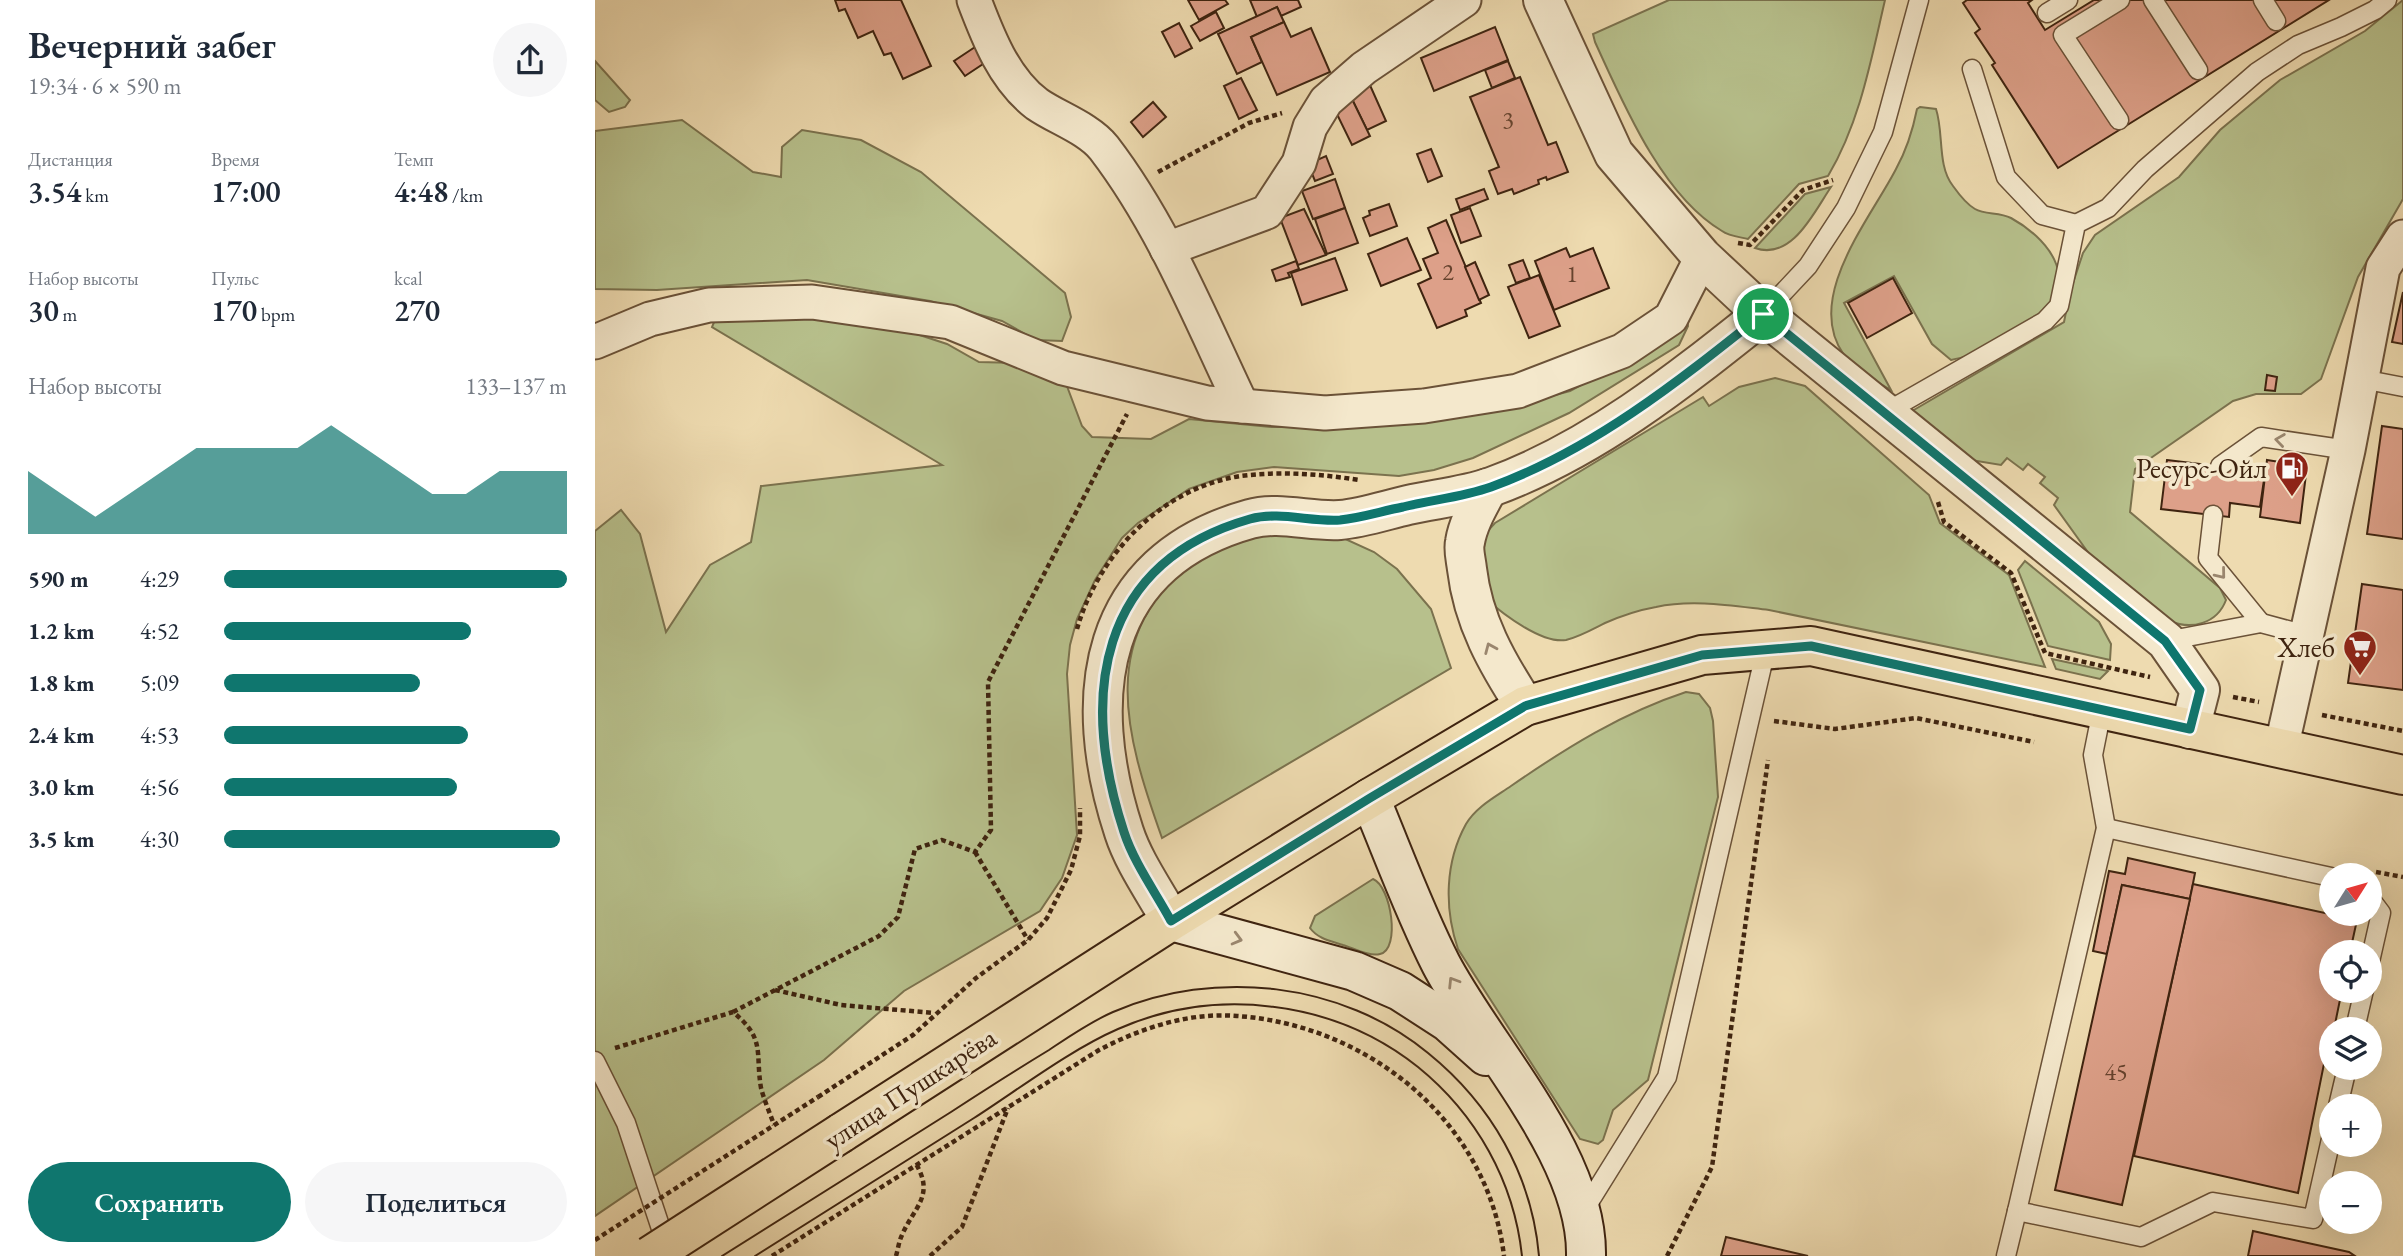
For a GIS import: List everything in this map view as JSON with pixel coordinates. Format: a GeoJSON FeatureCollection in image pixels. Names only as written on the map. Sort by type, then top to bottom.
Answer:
{"type":"FeatureCollection","features":[{"type":"Feature","properties":{"kind":"main road","name":"улица Пушкарёва"},"geometry":{"type":"LineString","coordinates":[[650,1256],[1171,921],[1525,706],[1702,655],[1811,646],[2403,775]]}},
{"type":"Feature","properties":{"kind":"street"},"geometry":{"type":"LineString","coordinates":[[974,0],[988,37],[1023,91],[1101,144],[1133,186],[1167,249],[1242,406]]}},
{"type":"Feature","properties":{"kind":"street"},"geometry":{"type":"LineString","coordinates":[[1167,249],[1267,212],[1299,163],[1310,127],[1326,101],[1363,68],[1464,0]]}},
{"type":"Feature","properties":{"kind":"street"},"geometry":{"type":"LineString","coordinates":[[1543,0],[1614,154],[1714,249],[1763,314],[2165,641],[2200,690],[2190,729]]}},
{"type":"Feature","properties":{"kind":"street"},"geometry":{"type":"LineString","coordinates":[[2281,749],[2348,450],[2383,268],[2403,237]]}},
{"type":"Feature","properties":{"kind":"street"},"geometry":{"type":"LineString","coordinates":[[595,342],[650,319],[709,305],[812,302],[950,322],[1063,368],[1207,402],[1325,413],[1424,406],[1518,391],[1622,351],[1671,317],[1714,249]]}},
{"type":"Feature","properties":{"kind":"street"},"geometry":{"type":"LineString","coordinates":[[1516,1081],[1448,1022],[1400,990],[1354,971],[1171,921],[1124,835],[1108,774],[1103,735],[1106,658],[1116,628],[1146,581],[1166,559],[1200,538],[1252,518],[1340,520],[1488,488],[1581,444],[1636,410],[1675,385],[1763,314]]}},
{"type":"Feature","properties":{"kind":"street"},"geometry":{"type":"LineString","coordinates":[[1488,488],[1474,512],[1464,544],[1469,582],[1477,616],[1494,658],[1525,706]]}},
{"type":"Feature","properties":{"kind":"street"},"geometry":{"type":"LineString","coordinates":[[1370,798],[1442,964],[1516,1081],[1565,1168],[1582,1213],[1586,1256]]}},
{"type":"Feature","properties":{"kind":"lane"},"geometry":{"type":"LineString","coordinates":[[1763,314],[1808,266],[1851,197],[1883,132],[1919,0]]}},
{"type":"Feature","properties":{"kind":"lane"},"geometry":{"type":"LineString","coordinates":[[2047,13],[2068,0]]}},
{"type":"Feature","properties":{"kind":"lane"},"geometry":{"type":"LineString","coordinates":[[2119,120],[2063,35],[2120,0]]}},
{"type":"Feature","properties":{"kind":"lane"},"geometry":{"type":"LineString","coordinates":[[2153,0],[2198,70]]}},
{"type":"Feature","properties":{"kind":"lane"},"geometry":{"type":"LineString","coordinates":[[2263,0],[2276,21]]}},
{"type":"Feature","properties":{"kind":"lane"},"geometry":{"type":"LineString","coordinates":[[1972,68],[2006,177],[2042,215],[2076,223],[2108,208],[2185,133],[2257,72],[2298,45],[2375,10],[2387,0]]}},
{"type":"Feature","properties":{"kind":"lane"},"geometry":{"type":"LineString","coordinates":[[1886,412],[2045,321],[2059,306],[2076,223]]}},
{"type":"Feature","properties":{"kind":"lane"},"geometry":{"type":"LineString","coordinates":[[2362,379],[2403,387]]}},
{"type":"Feature","properties":{"kind":"lane"},"geometry":{"type":"LineString","coordinates":[[2221,466],[2261,437],[2348,450]]}},
{"type":"Feature","properties":{"kind":"lane"},"geometry":{"type":"LineString","coordinates":[[2213,515],[2208,558],[2261,623]]}},
{"type":"Feature","properties":{"kind":"lane"},"geometry":{"type":"LineString","coordinates":[[2165,641],[2261,623],[2306,635]]}},
{"type":"Feature","properties":{"kind":"lane"},"geometry":{"type":"LineString","coordinates":[[1582,1213],[1667,1077],[1766,649]]}},
{"type":"Feature","properties":{"kind":"lane"},"geometry":{"type":"LineString","coordinates":[[2006,1256],[2106,828],[2093,755],[2102,710]]}},
{"type":"Feature","properties":{"kind":"lane"},"geometry":{"type":"LineString","coordinates":[[2106,828],[2319,874]]}},
{"type":"Feature","properties":{"kind":"lane"},"geometry":{"type":"LineString","coordinates":[[601,1056],[626,1122],[670,1256]]}},
{"type":"Feature","properties":{"kind":"lane"},"geometry":{"type":"LineString","coordinates":[[2017,1211],[2141,1237],[2213,1202],[2313,1219],[2327,1157]]}},
{"type":"Feature","properties":{"kind":"path"},"geometry":{"type":"LineString","coordinates":[[1133,186],[1248,123],[1326,101]]}},
{"type":"Feature","properties":{"kind":"path"},"geometry":{"type":"LineString","coordinates":[[1714,249],[1750,245],[1803,190],[1833,181],[1839,172]]}},
{"type":"Feature","properties":{"kind":"path"},"geometry":{"type":"LineString","coordinates":[[975,852],[991,830],[988,681],[1141,387]]}},
{"type":"Feature","properties":{"kind":"path"},"geometry":{"type":"LineString","coordinates":[[1075,637],[1098,579],[1118,549],[1138,527],[1199,489],[1240,476],[1270,474],[1325,475],[1364,480]]}},
{"type":"Feature","properties":{"kind":"path"},"geometry":{"type":"LineString","coordinates":[[1935,495],[1944,522],[2011,573],[2045,653]]}},
{"type":"Feature","properties":{"kind":"path"},"geometry":{"type":"LineString","coordinates":[[1772,733],[1774,719],[1835,729],[1916,718],[2034,742]]}},
{"type":"Feature","properties":{"kind":"path"},"geometry":{"type":"LineString","coordinates":[[1667,1256],[1712,1167],[1770,746]]}},
{"type":"Feature","properties":{"kind":"path"},"geometry":{"type":"LineString","coordinates":[[595,1240],[913,1035],[935,1013],[1028,940],[1047,918],[1071,870],[1080,836],[1079,798]]}},
{"type":"Feature","properties":{"kind":"path"},"geometry":{"type":"LineString","coordinates":[[601,1056],[733,1012],[880,936],[898,917],[915,849],[942,840],[975,852],[1028,940]]}},
{"type":"Feature","properties":{"kind":"path"},"geometry":{"type":"LineString","coordinates":[[2382,873],[2403,877]]}},
{"type":"Feature","properties":{"kind":"path"},"geometry":{"type":"LineString","coordinates":[[775,990],[852,1007],[935,1013]]}},
{"type":"Feature","properties":{"kind":"path"},"geometry":{"type":"LineString","coordinates":[[733,1012],[751,1031],[760,1054],[761,1087],[774,1125]]}},
{"type":"Feature","properties":{"kind":"path"},"geometry":{"type":"LineString","coordinates":[[772,1256],[1099,1049],[1129,1035],[1163,1024],[1199,1017],[1235,1016],[1280,1022],[1330,1038],[1376,1061],[1419,1091],[1453,1128],[1483,1179],[1501,1227],[1504,1256]]}},
{"type":"Feature","properties":{"kind":"path"},"geometry":{"type":"LineString","coordinates":[[930,1256],[962,1227],[1009,1107]]}},
{"type":"Feature","properties":{"kind":"path"},"geometry":{"type":"LineString","coordinates":[[896,1256],[902,1234],[923,1196],[925,1178],[916,1164]]}},
{"type":"Feature","properties":{"kind":"green space"},"geometry":{"type":"Polygon","coordinates":[[[1669,0],[1885,0],[1856,112],[1828,176],[1799,184],[1748,239],[1722,231],[1700,215],[1663,172],[1646,146],[1595,42],[1593,34],[1669,0]]]}},
{"type":"Feature","properties":{"kind":"green space"},"geometry":{"type":"Polygon","coordinates":[[[2403,0],[2403,199],[2358,277],[2321,379],[2301,394],[2256,394],[2233,401],[2135,469],[2130,512],[2220,588],[2226,600],[2210,620],[2195,625],[2178,624],[2170,621],[2095,562],[2054,505],[2058,498],[2040,483],[2045,477],[2028,464],[2023,470],[2007,458],[2001,465],[1965,459],[1907,414],[2064,322],[2070,292],[2083,253],[2095,235],[2179,177],[2220,130],[2280,80],[2365,31],[2403,0]]]}},
{"type":"Feature","properties":{"kind":"green space"},"geometry":{"type":"Polygon","coordinates":[[[595,61],[630,100],[625,107],[609,112],[595,100],[595,61]]]}},
{"type":"Feature","properties":{"kind":"green space"},"geometry":{"type":"Polygon","coordinates":[[[1917,109],[1936,109],[1945,169],[1957,192],[1975,209],[2011,218],[2036,236],[2047,247],[2054,260],[2059,273],[2058,286],[2052,300],[2020,328],[1986,348],[1951,360],[1932,344],[1894,276],[1844,303],[1891,390],[1859,370],[1844,355],[1833,333],[1831,309],[1845,259],[1900,162],[1917,109]]]}},
{"type":"Feature","properties":{"kind":"green space"},"geometry":{"type":"Polygon","coordinates":[[[682,120],[753,172],[781,177],[782,147],[802,130],[861,140],[921,172],[1065,293],[1071,317],[1062,341],[1036,340],[1002,321],[930,301],[807,280],[657,290],[595,289],[595,131],[682,120]]]}},
{"type":"Feature","properties":{"kind":"green space"},"geometry":{"type":"Polygon","coordinates":[[[1831,187],[1801,232],[1791,241],[1768,250],[1755,248],[1805,194],[1831,187]]]}},
{"type":"Feature","properties":{"kind":"green space"},"geometry":{"type":"Polygon","coordinates":[[[1686,304],[1688,326],[1679,345],[1569,413],[1473,458],[1434,470],[1399,476],[1274,467],[1237,472],[1189,489],[1138,523],[1122,538],[1095,580],[1077,619],[1070,645],[1067,674],[1077,835],[1062,878],[1040,911],[904,991],[824,1060],[595,1216],[595,531],[621,510],[640,534],[666,632],[710,565],[751,542],[761,486],[942,465],[712,327],[717,315],[880,322],[947,344],[979,362],[1017,363],[1065,381],[1082,426],[1092,437],[1151,439],[1189,419],[1271,427],[1321,427],[1521,404],[1570,391],[1609,370],[1686,304]]]}},
{"type":"Feature","properties":{"kind":"green space"},"geometry":{"type":"Polygon","coordinates":[[[1775,378],[1805,386],[1929,495],[1940,523],[2009,575],[2045,667],[1769,610],[1713,604],[1650,608],[1617,618],[1571,639],[1556,640],[1523,627],[1486,599],[1482,537],[1495,523],[1703,397],[1709,406],[1739,387],[1775,378]]]}},
{"type":"Feature","properties":{"kind":"green space"},"geometry":{"type":"Polygon","coordinates":[[[1258,532],[1341,537],[1374,552],[1397,569],[1431,609],[1451,668],[1162,838],[1138,761],[1130,723],[1128,687],[1132,652],[1144,618],[1166,587],[1205,553],[1258,532]]]}},
{"type":"Feature","properties":{"kind":"green space"},"geometry":{"type":"Polygon","coordinates":[[[2025,561],[2099,622],[2111,644],[2110,660],[2048,646],[2018,570],[2025,561]]]}},
{"type":"Feature","properties":{"kind":"green space"},"geometry":{"type":"Polygon","coordinates":[[[2052,659],[2108,671],[2100,679],[2056,669],[2052,659]]]}},
{"type":"Feature","properties":{"kind":"green space"},"geometry":{"type":"Polygon","coordinates":[[[1686,692],[1699,694],[1710,708],[1718,797],[1648,1080],[1613,1110],[1603,1140],[1598,1144],[1580,1139],[1458,949],[1450,918],[1451,869],[1466,824],[1486,803],[1595,733],[1639,710],[1686,692]]]}},
{"type":"Feature","properties":{"kind":"green space"},"geometry":{"type":"Polygon","coordinates":[[[1373,879],[1385,893],[1389,904],[1392,930],[1386,950],[1376,955],[1367,953],[1325,939],[1310,928],[1315,916],[1373,879]]]}},
{"type":"Feature","properties":{"kind":"building"},"geometry":{"type":"Polygon","coordinates":[[[835,0],[901,0],[931,66],[903,79],[891,53],[884,55],[873,31],[858,38],[845,9],[839,11],[835,0]]]}},
{"type":"Feature","properties":{"kind":"building"},"geometry":{"type":"Polygon","coordinates":[[[1188,0],[1225,0],[1228,4],[1199,20],[1188,0]]]}},
{"type":"Feature","properties":{"kind":"building"},"geometry":{"type":"Polygon","coordinates":[[[1250,0],[1298,0],[1301,7],[1281,16],[1277,7],[1257,17],[1250,0]]]}},
{"type":"Feature","properties":{"kind":"building"},"geometry":{"type":"Polygon","coordinates":[[[1967,0],[2032,0],[2028,3],[2045,30],[2094,0],[2329,0],[2058,168],[1992,65],[1995,63],[1975,33],[1980,29],[1963,3],[1967,0]]]}},
{"type":"Feature","properties":{"kind":"building"},"geometry":{"type":"Polygon","coordinates":[[[1277,7],[1284,22],[1251,37],[1262,62],[1237,74],[1218,34],[1277,7]]]}},
{"type":"Feature","properties":{"kind":"building"},"geometry":{"type":"Polygon","coordinates":[[[1216,12],[1224,28],[1200,41],[1191,26],[1216,12]]]}},
{"type":"Feature","properties":{"kind":"building"},"geometry":{"type":"Polygon","coordinates":[[[1284,22],[1291,37],[1311,28],[1330,72],[1277,95],[1251,37],[1284,22]]]}},
{"type":"Feature","properties":{"kind":"building"},"geometry":{"type":"Polygon","coordinates":[[[1179,23],[1192,48],[1175,57],[1162,32],[1179,23]]]}},
{"type":"Feature","properties":{"kind":"building"},"geometry":{"type":"Polygon","coordinates":[[[1495,27],[1508,60],[1434,91],[1421,58],[1495,27]]]}},
{"type":"Feature","properties":{"kind":"building"},"geometry":{"type":"Polygon","coordinates":[[[975,47],[986,62],[965,76],[954,61],[975,47]]]}},
{"type":"Feature","properties":{"kind":"building"},"geometry":{"type":"Polygon","coordinates":[[[1508,61],[1515,78],[1492,88],[1485,70],[1508,61]]]}},
{"type":"Feature","properties":{"kind":"building"},"geometry":{"type":"Polygon","coordinates":[[[1520,77],[1548,145],[1556,142],[1568,172],[1547,180],[1546,177],[1538,180],[1539,184],[1514,194],[1512,189],[1498,194],[1489,171],[1499,167],[1470,97],[1520,77]]]}},
{"type":"Feature","properties":{"kind":"building"},"geometry":{"type":"Polygon","coordinates":[[[1241,78],[1257,110],[1239,119],[1224,86],[1241,78]]]}},
{"type":"Feature","properties":{"kind":"building"},"geometry":{"type":"Polygon","coordinates":[[[1369,83],[1386,121],[1367,130],[1349,93],[1369,83]]]}},
{"type":"Feature","properties":{"kind":"building"},"geometry":{"type":"Polygon","coordinates":[[[1349,93],[1370,136],[1352,145],[1333,106],[1349,93]]]}},
{"type":"Feature","properties":{"kind":"building"},"geometry":{"type":"Polygon","coordinates":[[[1153,102],[1166,117],[1143,137],[1131,122],[1153,102]]]}},
{"type":"Feature","properties":{"kind":"building"},"geometry":{"type":"Polygon","coordinates":[[[1431,149],[1442,176],[1428,182],[1417,154],[1431,149]]]}},
{"type":"Feature","properties":{"kind":"building"},"geometry":{"type":"Polygon","coordinates":[[[1326,156],[1333,174],[1315,181],[1308,164],[1326,156]]]}},
{"type":"Feature","properties":{"kind":"building"},"geometry":{"type":"Polygon","coordinates":[[[1335,179],[1345,208],[1313,219],[1302,191],[1335,179]]]}},
{"type":"Feature","properties":{"kind":"building"},"geometry":{"type":"Polygon","coordinates":[[[1484,189],[1488,199],[1460,210],[1456,199],[1484,189]]]}},
{"type":"Feature","properties":{"kind":"building"},"geometry":{"type":"Polygon","coordinates":[[[1389,204],[1397,226],[1370,236],[1363,218],[1370,215],[1369,211],[1389,204]]]}},
{"type":"Feature","properties":{"kind":"building"},"geometry":{"type":"Polygon","coordinates":[[[1345,208],[1358,243],[1327,254],[1315,219],[1345,208]]]}},
{"type":"Feature","properties":{"kind":"building"},"geometry":{"type":"Polygon","coordinates":[[[1470,208],[1481,236],[1461,243],[1451,215],[1470,208]]]}},
{"type":"Feature","properties":{"kind":"building"},"geometry":{"type":"Polygon","coordinates":[[[1304,209],[1326,255],[1298,265],[1280,218],[1304,209]]]}},
{"type":"Feature","properties":{"kind":"building"},"geometry":{"type":"Polygon","coordinates":[[[1446,220],[1481,303],[1465,310],[1467,316],[1437,328],[1418,284],[1431,278],[1423,259],[1438,253],[1428,228],[1446,220]]]}},
{"type":"Feature","properties":{"kind":"building"},"geometry":{"type":"Polygon","coordinates":[[[1407,238],[1421,270],[1381,286],[1368,254],[1407,238]]]}},
{"type":"Feature","properties":{"kind":"building"},"geometry":{"type":"Polygon","coordinates":[[[1566,248],[1570,257],[1593,248],[1609,288],[1554,310],[1535,261],[1566,248]]]}},
{"type":"Feature","properties":{"kind":"building"},"geometry":{"type":"Polygon","coordinates":[[[1335,258],[1347,290],[1302,305],[1291,273],[1335,258]]]}},
{"type":"Feature","properties":{"kind":"building"},"geometry":{"type":"Polygon","coordinates":[[[1523,260],[1530,278],[1516,283],[1509,265],[1523,260]]]}},
{"type":"Feature","properties":{"kind":"building"},"geometry":{"type":"Polygon","coordinates":[[[1296,261],[1299,269],[1288,273],[1290,277],[1276,281],[1272,270],[1296,261]]]}},
{"type":"Feature","properties":{"kind":"building"},"geometry":{"type":"Polygon","coordinates":[[[1475,262],[1489,295],[1479,300],[1465,267],[1475,262]]]}},
{"type":"Feature","properties":{"kind":"building"},"geometry":{"type":"Polygon","coordinates":[[[1539,275],[1560,326],[1529,338],[1508,287],[1539,275]]]}},
{"type":"Feature","properties":{"kind":"building"},"geometry":{"type":"Polygon","coordinates":[[[1893,278],[1912,313],[1867,338],[1848,303],[1893,278]]]}},
{"type":"Feature","properties":{"kind":"building"},"geometry":{"type":"Polygon","coordinates":[[[2403,292],[2403,344],[2392,342],[2403,292]]]}},
{"type":"Feature","properties":{"kind":"building"},"geometry":{"type":"Polygon","coordinates":[[[2267,375],[2277,377],[2275,391],[2265,390],[2267,375]]]}},
{"type":"Feature","properties":{"kind":"building"},"geometry":{"type":"Polygon","coordinates":[[[2382,426],[2403,429],[2403,539],[2367,534],[2382,426]]]}},
{"type":"Feature","properties":{"kind":"building"},"geometry":{"type":"Polygon","coordinates":[[[2167,460],[2234,468],[2233,476],[2264,480],[2260,507],[2230,503],[2229,517],[2161,509],[2167,460]]]}},
{"type":"Feature","properties":{"kind":"building"},"geometry":{"type":"Polygon","coordinates":[[[2267,460],[2307,466],[2300,523],[2260,517],[2267,460]]]}},
{"type":"Feature","properties":{"kind":"building"},"geometry":{"type":"Polygon","coordinates":[[[2362,584],[2403,590],[2403,690],[2348,683],[2362,584]]]}},
{"type":"Feature","properties":{"kind":"building"},"geometry":{"type":"Polygon","coordinates":[[[2128,858],[2195,873],[2190,899],[2122,885],[2107,954],[2093,951],[2109,871],[2125,874],[2128,858]]]}},
{"type":"Feature","properties":{"kind":"building"},"geometry":{"type":"Polygon","coordinates":[[[2193,884],[2319,912],[2319,926],[2356,926],[2353,940],[2319,940],[2319,1003],[2339,1003],[2336,1017],[2319,1017],[2321,1080],[2298,1193],[2134,1156],[2193,884]]]}},
{"type":"Feature","properties":{"kind":"building"},"geometry":{"type":"Polygon","coordinates":[[[2122,885],[2190,899],[2122,1205],[2055,1190],[2122,885]]]}},
{"type":"Feature","properties":{"kind":"building"},"geometry":{"type":"Polygon","coordinates":[[[2253,1231],[2349,1252],[2355,1256],[2248,1256],[2253,1231]]]}},
{"type":"Feature","properties":{"kind":"building"},"geometry":{"type":"Polygon","coordinates":[[[1726,1237],[1808,1256],[1721,1256],[1726,1237]]]}},
{"type":"Feature","properties":{"kind":"tram line"},"geometry":{"type":"LineString","coordinates":[[722,1256],[1096,1020],[1152,998],[1193,990],[1235,987],[1277,989],[1317,997],[1357,1010],[1394,1029],[1451,1073],[1489,1118],[1517,1170],[1528,1197],[1539,1256]]}},
{"type":"Feature","properties":{"kind":"tram line"},"geometry":{"type":"LineString","coordinates":[[755,1256],[1100,1038],[1155,1016],[1194,1007],[1233,1004],[1312,1014],[1385,1044],[1418,1067],[1458,1106],[1489,1151],[1511,1201],[1522,1256]]}},
{"type":"Feature","properties":{"kind":"place","name":"Ресурс-Ойл"},"geometry":{"type":"Point","coordinates":[2292,498]}},
{"type":"Feature","properties":{"kind":"place","name":"Хлеб"},"geometry":{"type":"Point","coordinates":[2360,677]}},
{"type":"Feature","properties":{"kind":"route"},"geometry":{"type":"LineString","coordinates":[[1763,314],[2165,641],[2200,690],[2190,729],[1811,646],[1702,655],[1525,706],[1451,748],[1171,921],[1124,835],[1108,774],[1102,699],[1106,658],[1116,628],[1146,581],[1166,559],[1200,538],[1252,518],[1340,520],[1488,488],[1581,444],[1636,410],[1675,385],[1763,314]]}}]}
